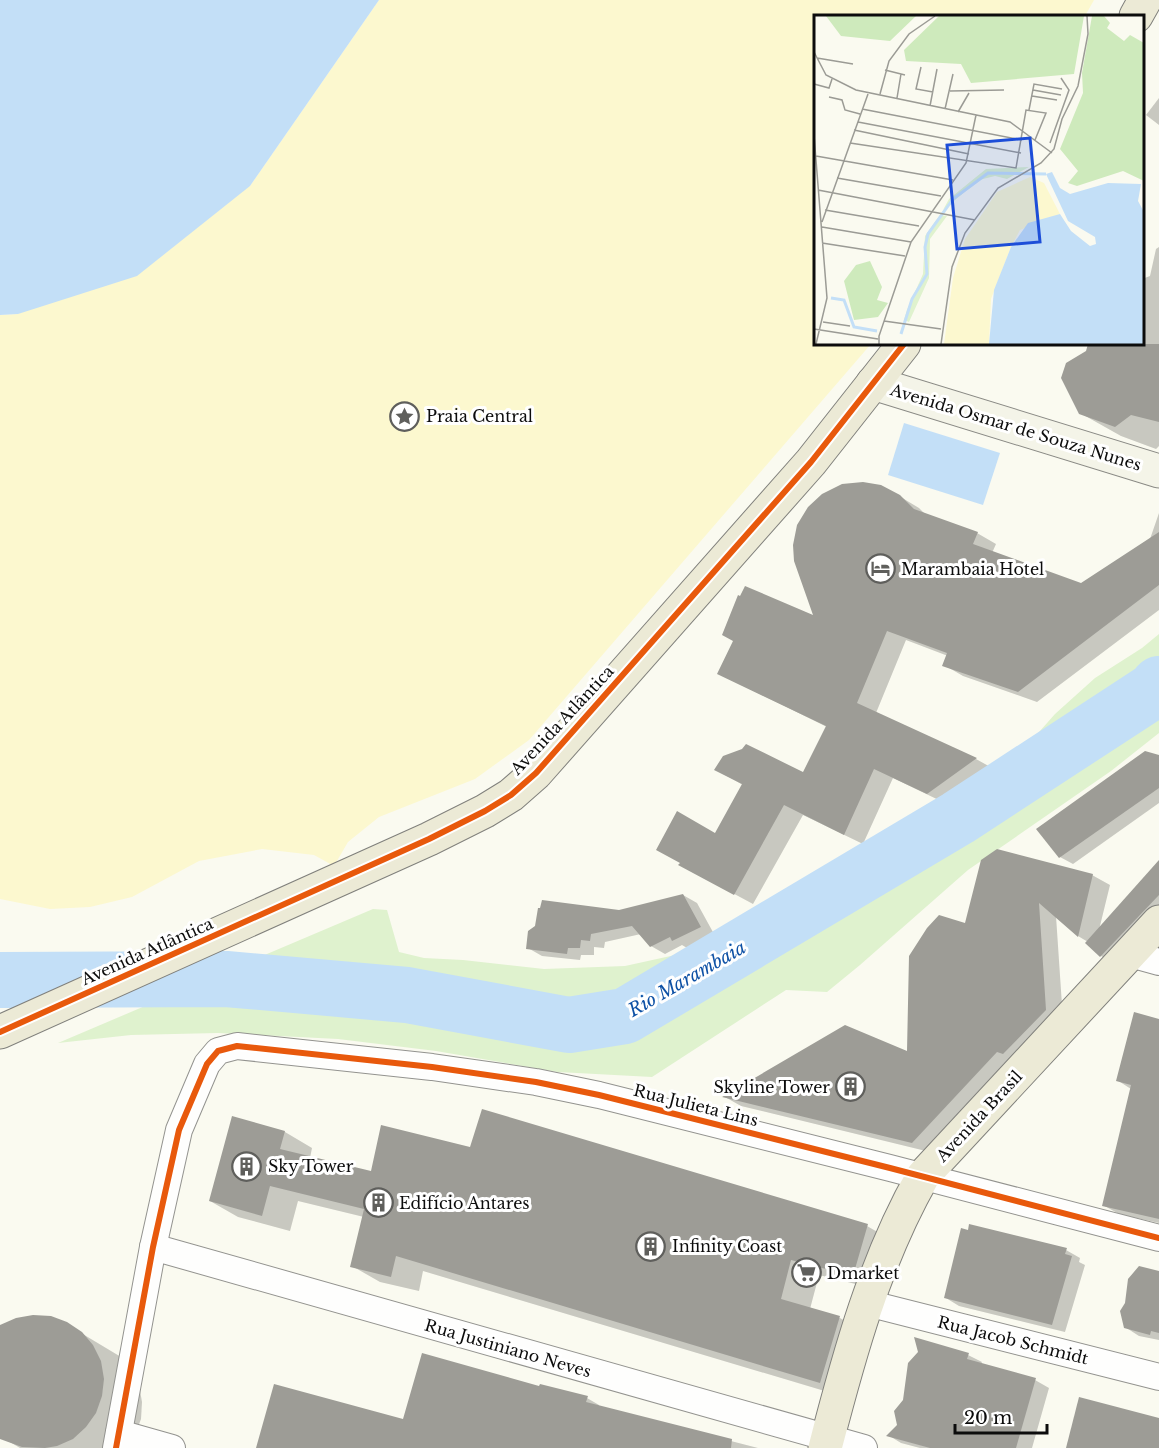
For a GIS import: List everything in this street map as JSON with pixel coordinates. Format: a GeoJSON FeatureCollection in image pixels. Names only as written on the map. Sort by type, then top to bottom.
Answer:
{"type":"FeatureCollection","features":[{"type":"Feature","properties":{"kind":"main road"},"geometry":{"type":"LineString","coordinates":[[1137,15],[1145,0]]}},
{"type":"Feature","properties":{"kind":"main road","name":"Avenida Atlântica"},"geometry":{"type":"LineString","coordinates":[[0,1032],[301,897],[485,811],[511,795],[528,780],[811,462],[903,345]]}},
{"type":"Feature","properties":{"kind":"main road","name":"Avenida Brasil"},"geometry":{"type":"LineString","coordinates":[[826,1443],[867,1303],[891,1238],[923,1176],[1144,958],[1159,922]]}},
{"type":"Feature","properties":{"kind":"street","name":"Avenida Osmar de Souza Nunes"},"geometry":{"type":"LineString","coordinates":[[873,383],[1159,471]]}},
{"type":"Feature","properties":{"kind":"street","name":"Rua Julieta Lins"},"geometry":{"type":"LineString","coordinates":[[153,1247],[179,1130],[207,1064],[218,1051],[237,1046],[423,1066],[536,1082],[599,1095],[1159,1238]]}},
{"type":"Feature","properties":{"kind":"street"},"geometry":{"type":"LineString","coordinates":[[153,1247],[118,1440],[172,1448]]}},
{"type":"Feature","properties":{"kind":"street","name":"Rua Justiniano Neves"},"geometry":{"type":"LineString","coordinates":[[153,1247],[826,1443],[864,1448]]}},
{"type":"Feature","properties":{"kind":"street","name":"Rua Jacob Schmidt"},"geometry":{"type":"LineString","coordinates":[[867,1303],[1159,1377]]}},
{"type":"Feature","properties":{"kind":"green space"},"geometry":{"type":"Polygon","coordinates":[[[1159,634],[1159,733],[1111,771],[968,870],[827,992],[786,990],[652,1077],[558,1072],[436,1051],[338,1039],[218,1033],[131,1035],[58,1043],[373,909],[387,910],[399,952],[424,958],[544,969],[625,966],[698,950],[759,930],[841,877],[891,837],[1008,767],[1055,714],[1095,678],[1142,648],[1159,634]]]}},
{"type":"Feature","properties":{"kind":"sand","name":"Praia Central"},"geometry":{"type":"Polygon","coordinates":[[[379,0],[1094,0],[1086,15],[814,15],[814,345],[870,345],[529,740],[475,779],[379,817],[348,842],[334,866],[314,855],[262,849],[199,861],[132,897],[90,907],[50,909],[0,899],[0,315],[18,314],[250,186],[379,0]]]}},
{"type":"Feature","properties":{"kind":"water"},"geometry":{"type":"Polygon","coordinates":[[[0,0],[379,0],[250,186],[137,276],[18,314],[0,315],[0,0]]]}},
{"type":"Feature","properties":{"kind":"water"},"geometry":{"type":"Polygon","coordinates":[[[904,423],[1000,453],[983,505],[888,475],[904,423]]]}},
{"type":"Feature","properties":{"kind":"building"},"geometry":{"type":"Polygon","coordinates":[[[1159,344],[1159,422],[1131,415],[1115,427],[1079,414],[1061,378],[1066,363],[1086,351],[1088,345],[1159,344]]]}},
{"type":"Feature","properties":{"kind":"building"},"geometry":{"type":"Polygon","coordinates":[[[863,482],[881,485],[900,495],[914,509],[978,532],[973,544],[1081,583],[1159,532],[1159,585],[1018,692],[942,666],[947,653],[887,631],[857,703],[977,758],[927,794],[874,769],[844,835],[784,805],[734,895],[678,865],[680,863],[656,850],[677,811],[715,833],[742,784],[714,770],[723,756],[742,749],[746,744],[803,772],[826,726],[717,674],[733,641],[722,635],[738,595],[740,596],[745,586],[813,615],[794,561],[793,545],[797,525],[808,507],[822,494],[842,484],[863,482]]]}},
{"type":"Feature","properties":{"kind":"building"},"geometry":{"type":"Polygon","coordinates":[[[1145,751],[1159,755],[1159,788],[1059,858],[1036,829],[1145,751]]]}},
{"type":"Feature","properties":{"kind":"building"},"geometry":{"type":"Polygon","coordinates":[[[997,849],[1093,874],[1078,937],[1039,903],[1046,1010],[1003,1054],[997,1052],[912,1143],[722,1097],[845,1025],[907,1051],[909,956],[927,928],[939,915],[965,923],[981,860],[997,849]]]}},
{"type":"Feature","properties":{"kind":"building"},"geometry":{"type":"Polygon","coordinates":[[[1159,860],[1159,895],[1100,957],[1085,943],[1159,860]]]}},
{"type":"Feature","properties":{"kind":"building"},"geometry":{"type":"Polygon","coordinates":[[[683,894],[701,927],[672,941],[670,937],[650,947],[632,926],[591,934],[590,941],[581,940],[580,948],[568,948],[567,954],[526,949],[528,931],[535,926],[542,900],[619,910],[683,894]]]}},
{"type":"Feature","properties":{"kind":"building"},"geometry":{"type":"Polygon","coordinates":[[[1134,1012],[1159,1019],[1159,1219],[1102,1206],[1131,1085],[1116,1081],[1134,1012]]]}},
{"type":"Feature","properties":{"kind":"building","name":"Infinity Coast"},"geometry":{"type":"Polygon","coordinates":[[[482,1109],[868,1224],[853,1276],[791,1260],[781,1299],[840,1316],[820,1383],[396,1256],[391,1277],[350,1267],[364,1209],[270,1186],[262,1216],[209,1201],[232,1116],[285,1131],[280,1149],[371,1171],[381,1125],[470,1147],[482,1109]]]}},
{"type":"Feature","properties":{"kind":"building"},"geometry":{"type":"Polygon","coordinates":[[[969,1224],[1067,1248],[1065,1254],[1072,1256],[1052,1325],[944,1298],[961,1228],[968,1230],[969,1224]]]}},
{"type":"Feature","properties":{"kind":"building"},"geometry":{"type":"Polygon","coordinates":[[[1139,1266],[1159,1271],[1159,1333],[1151,1331],[1150,1335],[1124,1328],[1120,1311],[1125,1303],[1128,1279],[1139,1266]]]}},
{"type":"Feature","properties":{"kind":"building"},"geometry":{"type":"Polygon","coordinates":[[[33,1315],[51,1316],[67,1322],[82,1332],[93,1345],[101,1361],[104,1379],[102,1396],[96,1413],[86,1427],[73,1439],[45,1448],[22,1447],[0,1439],[0,1325],[16,1318],[33,1315]]]}},
{"type":"Feature","properties":{"kind":"building"},"geometry":{"type":"Polygon","coordinates":[[[914,1337],[969,1353],[967,1359],[1036,1378],[1016,1448],[930,1448],[886,1436],[897,1425],[894,1411],[903,1400],[908,1363],[918,1352],[914,1337]]]}},
{"type":"Feature","properties":{"kind":"building"},"geometry":{"type":"Polygon","coordinates":[[[422,1353],[539,1386],[540,1384],[588,1396],[586,1402],[732,1439],[731,1448],[256,1448],[274,1384],[403,1419],[422,1353]]]}},
{"type":"Feature","properties":{"kind":"building"},"geometry":{"type":"Polygon","coordinates":[[[1079,1397],[1159,1418],[1159,1448],[1066,1448],[1079,1397]]]}},
{"type":"Feature","properties":{"kind":"waterway","name":"Rio Marambaia"},"geometry":{"type":"LineString","coordinates":[[0,980],[226,979],[407,995],[569,1025],[625,1016],[958,818],[1154,690],[1159,684]]}},
{"type":"Feature","properties":{"kind":"cycle path"},"geometry":{"type":"LineString","coordinates":[[0,1032],[429,839],[485,811],[511,795],[536,773],[811,462],[903,345]]}},
{"type":"Feature","properties":{"kind":"cycle path"},"geometry":{"type":"LineString","coordinates":[[116,1448],[153,1247],[179,1130],[207,1064],[218,1051],[237,1046],[432,1067],[536,1082],[599,1095],[1159,1238]]}},
{"type":"Feature","properties":{"kind":"place","name":"Praia Central"},"geometry":{"type":"Point","coordinates":[405,416]}},
{"type":"Feature","properties":{"kind":"place","name":"Marambaia Hotel"},"geometry":{"type":"Point","coordinates":[880,569]}},
{"type":"Feature","properties":{"kind":"place","name":"Skyline Tower"},"geometry":{"type":"Point","coordinates":[851,1087]}},
{"type":"Feature","properties":{"kind":"place","name":"Sky Tower"},"geometry":{"type":"Point","coordinates":[247,1166]}},
{"type":"Feature","properties":{"kind":"place","name":"Edifício Antares"},"geometry":{"type":"Point","coordinates":[378,1203]}},
{"type":"Feature","properties":{"kind":"place","name":"Infinity Coast"},"geometry":{"type":"Point","coordinates":[651,1246]}},
{"type":"Feature","properties":{"kind":"place","name":"Dmarket"},"geometry":{"type":"Point","coordinates":[806,1273]}}]}
